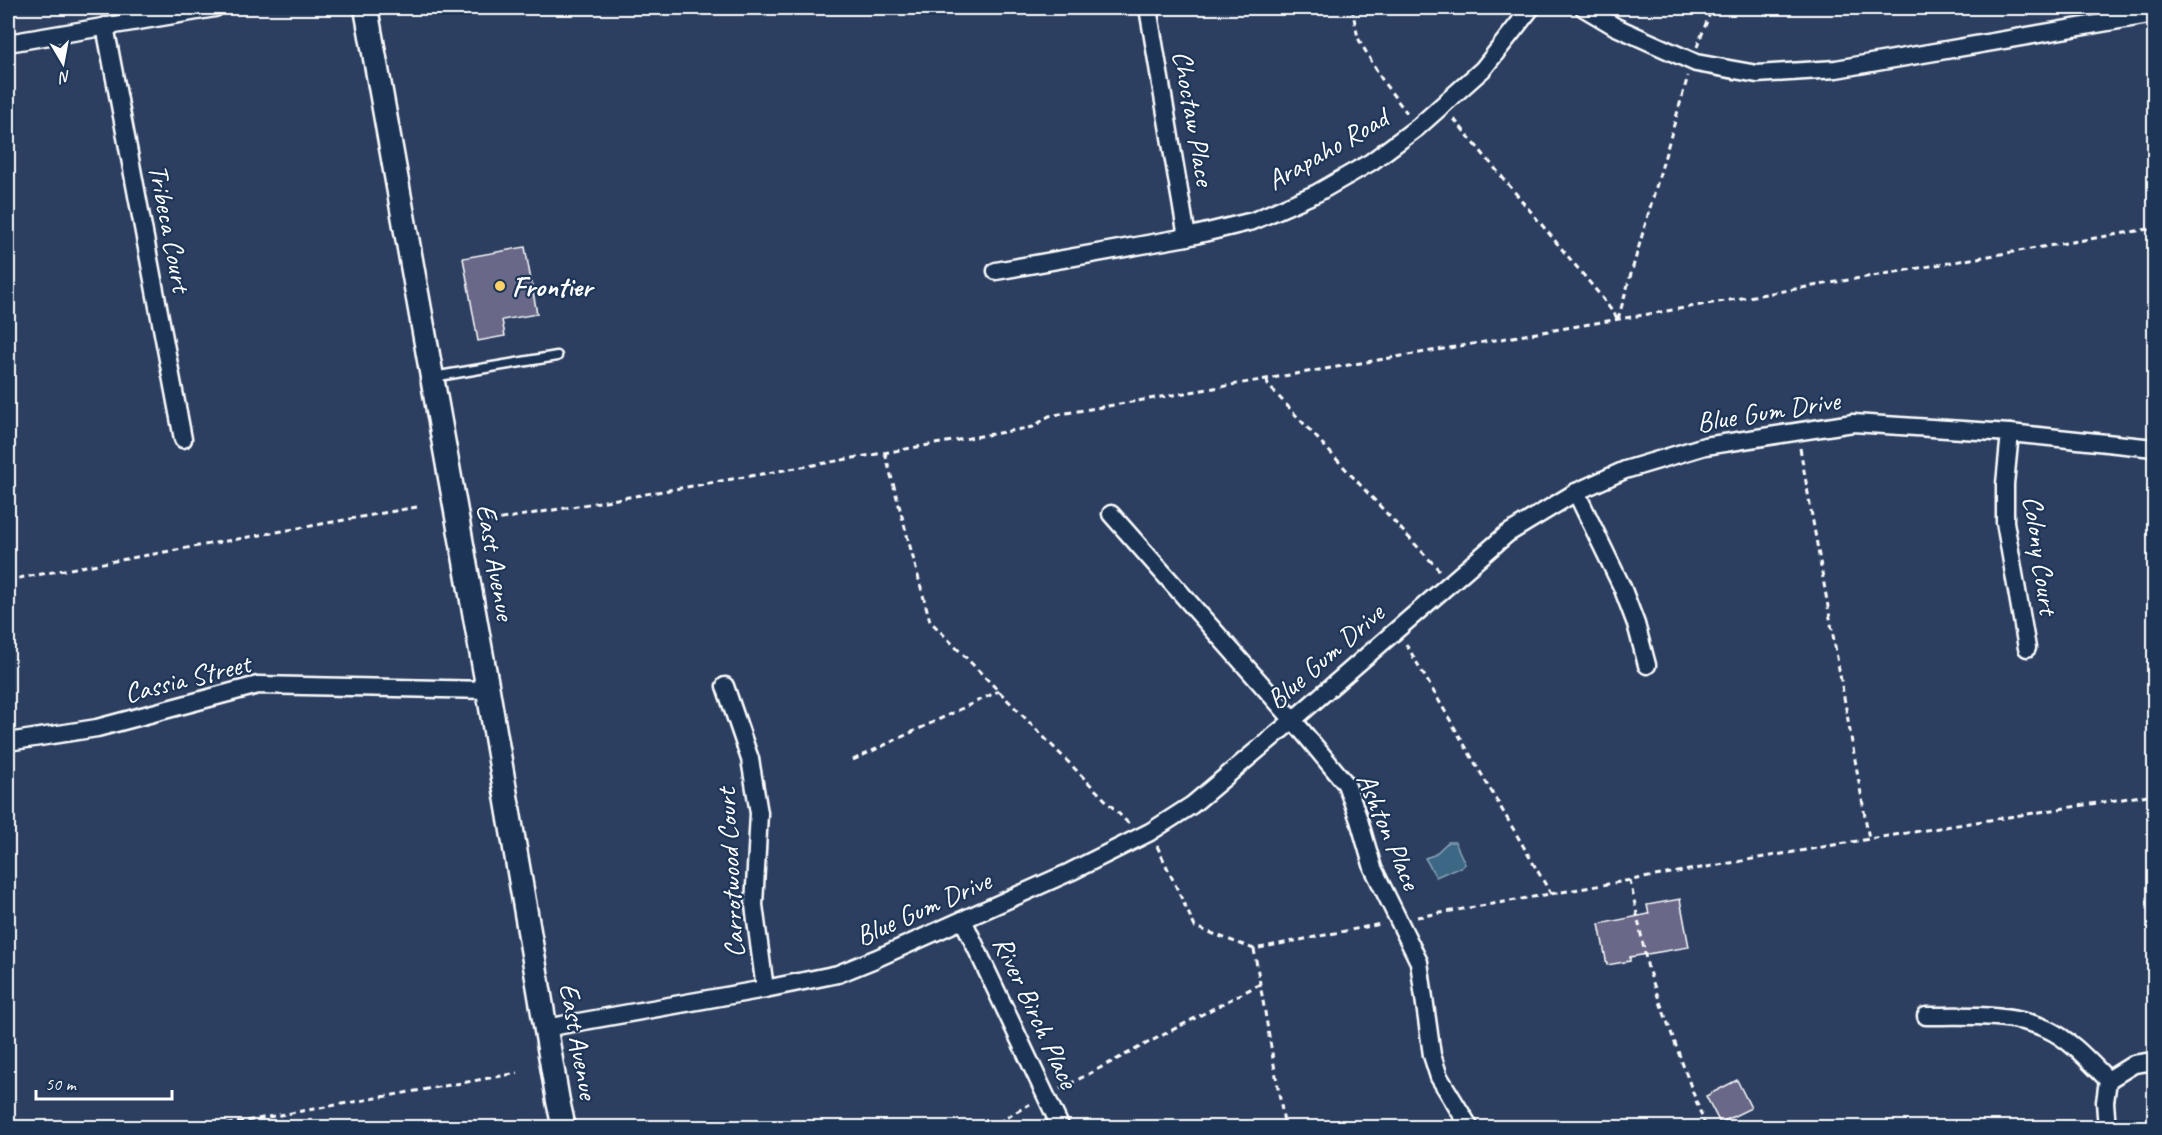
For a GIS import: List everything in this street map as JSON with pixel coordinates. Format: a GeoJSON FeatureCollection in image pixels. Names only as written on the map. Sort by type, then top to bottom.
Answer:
{"type":"FeatureCollection","features":[{"type":"Feature","properties":{"kind":"main road","name":"East Avenue"},"geometry":{"type":"LineString","coordinates":[[366,8],[564,1128]]}},
{"type":"Feature","properties":{"kind":"street"},"geometry":{"type":"LineString","coordinates":[[8,42],[215,8]]}},
{"type":"Feature","properties":{"kind":"street","name":"Choctaw Place"},"geometry":{"type":"LineString","coordinates":[[1148,8],[1187,237]]}},
{"type":"Feature","properties":{"kind":"street","name":"Arapaho Road"},"geometry":{"type":"LineString","coordinates":[[996,271],[1187,237],[1253,221],[1317,193],[1371,162],[1418,127],[1483,69],[1531,8]]}},
{"type":"Feature","properties":{"kind":"street"},"geometry":{"type":"LineString","coordinates":[[1584,8],[1616,27],[1692,61],[1757,74],[1836,69],[2154,15]]}},
{"type":"Feature","properties":{"kind":"street","name":"Tribeca Court"},"geometry":{"type":"LineString","coordinates":[[105,26],[183,439]]}},
{"type":"Feature","properties":{"kind":"street","name":"Blue Gum Drive"},"geometry":{"type":"LineString","coordinates":[[545,1028],[838,974],[1070,872],[1146,835],[1192,805],[1507,534],[1576,492],[1625,470],[1705,446],[1853,423],[2010,433],[2154,448]]}},
{"type":"Feature","properties":{"kind":"street","name":"Colony Court"},"geometry":{"type":"LineString","coordinates":[[2010,433],[2004,484],[2005,522],[2027,648]]}},
{"type":"Feature","properties":{"kind":"street"},"geometry":{"type":"LineString","coordinates":[[1576,492],[1622,587],[1636,624],[1647,665]]}},
{"type":"Feature","properties":{"kind":"street","name":"Ashton Place"},"geometry":{"type":"LineString","coordinates":[[1111,514],[1293,720],[1346,784],[1373,868],[1419,962],[1432,1054],[1439,1077],[1470,1128]]}},
{"type":"Feature","properties":{"kind":"street","name":"Cassia Street"},"geometry":{"type":"LineString","coordinates":[[8,742],[97,728],[258,685],[488,690]]}},
{"type":"Feature","properties":{"kind":"street","name":"Carrotwood Court"},"geometry":{"type":"LineString","coordinates":[[725,686],[750,759],[759,813],[754,905],[765,989]]}},
{"type":"Feature","properties":{"kind":"street","name":"River Birch Place"},"geometry":{"type":"LineString","coordinates":[[963,920],[1061,1128]]}},
{"type":"Feature","properties":{"kind":"street"},"geometry":{"type":"LineString","coordinates":[[1926,1016],[1976,1016],[2015,1021],[2047,1029],[2073,1046],[2108,1080]]}},
{"type":"Feature","properties":{"kind":"street"},"geometry":{"type":"LineString","coordinates":[[2107,1128],[2104,1102],[2108,1080],[2134,1064],[2154,1061]]}},
{"type":"Feature","properties":{"kind":"lane"},"geometry":{"type":"LineString","coordinates":[[433,377],[557,356]]}},
{"type":"Feature","properties":{"kind":"path"},"geometry":{"type":"LineString","coordinates":[[1352,8],[1358,38],[1384,83],[1418,127]]}},
{"type":"Feature","properties":{"kind":"path"},"geometry":{"type":"LineString","coordinates":[[1618,320],[1692,61],[1712,8]]}},
{"type":"Feature","properties":{"kind":"path"},"geometry":{"type":"LineString","coordinates":[[1442,105],[1600,295],[1618,320]]}},
{"type":"Feature","properties":{"kind":"path"},"geometry":{"type":"LineString","coordinates":[[490,521],[1033,427],[1049,416],[2154,228]]}},
{"type":"Feature","properties":{"kind":"path"},"geometry":{"type":"LineString","coordinates":[[1267,379],[1268,385],[1451,582]]}},
{"type":"Feature","properties":{"kind":"path"},"geometry":{"type":"LineString","coordinates":[[1797,432],[1869,839]]}},
{"type":"Feature","properties":{"kind":"path"},"geometry":{"type":"LineString","coordinates":[[885,453],[930,621],[1146,835],[1195,927],[1254,949],[1398,920],[1630,880],[2154,794]]}},
{"type":"Feature","properties":{"kind":"path"},"geometry":{"type":"LineString","coordinates":[[8,580],[417,507]]}},
{"type":"Feature","properties":{"kind":"path"},"geometry":{"type":"LineString","coordinates":[[1397,629],[1551,894]]}},
{"type":"Feature","properties":{"kind":"path"},"geometry":{"type":"LineString","coordinates":[[853,760],[999,691]]}},
{"type":"Feature","properties":{"kind":"path"},"geometry":{"type":"LineString","coordinates":[[1630,880],[1648,969],[1706,1128]]}},
{"type":"Feature","properties":{"kind":"path"},"geometry":{"type":"LineString","coordinates":[[1254,949],[1285,1128]]}},
{"type":"Feature","properties":{"kind":"path"},"geometry":{"type":"LineString","coordinates":[[988,1128],[1260,984]]}},
{"type":"Feature","properties":{"kind":"path"},"geometry":{"type":"LineString","coordinates":[[206,1128],[518,1073]]}},
{"type":"Feature","properties":{"kind":"water"},"geometry":{"type":"Polygon","coordinates":[[[1448,842],[1455,842],[1465,864],[1461,868],[1436,877],[1425,858],[1434,855],[1448,842]]]}},
{"type":"Feature","properties":{"kind":"building","name":"Frontier"},"geometry":{"type":"Polygon","coordinates":[[[525,247],[537,314],[502,320],[505,336],[478,341],[463,258],[525,247]]]}},
{"type":"Feature","properties":{"kind":"building"},"geometry":{"type":"Polygon","coordinates":[[[1680,899],[1689,947],[1630,957],[1630,961],[1607,965],[1599,924],[1649,914],[1647,905],[1680,899]]]}},
{"type":"Feature","properties":{"kind":"building"},"geometry":{"type":"Polygon","coordinates":[[[1737,1080],[1751,1108],[1720,1123],[1706,1096],[1737,1080]]]}},
{"type":"Feature","properties":{"kind":"place","name":"Frontier"},"geometry":{"type":"Point","coordinates":[500,286]}}]}
